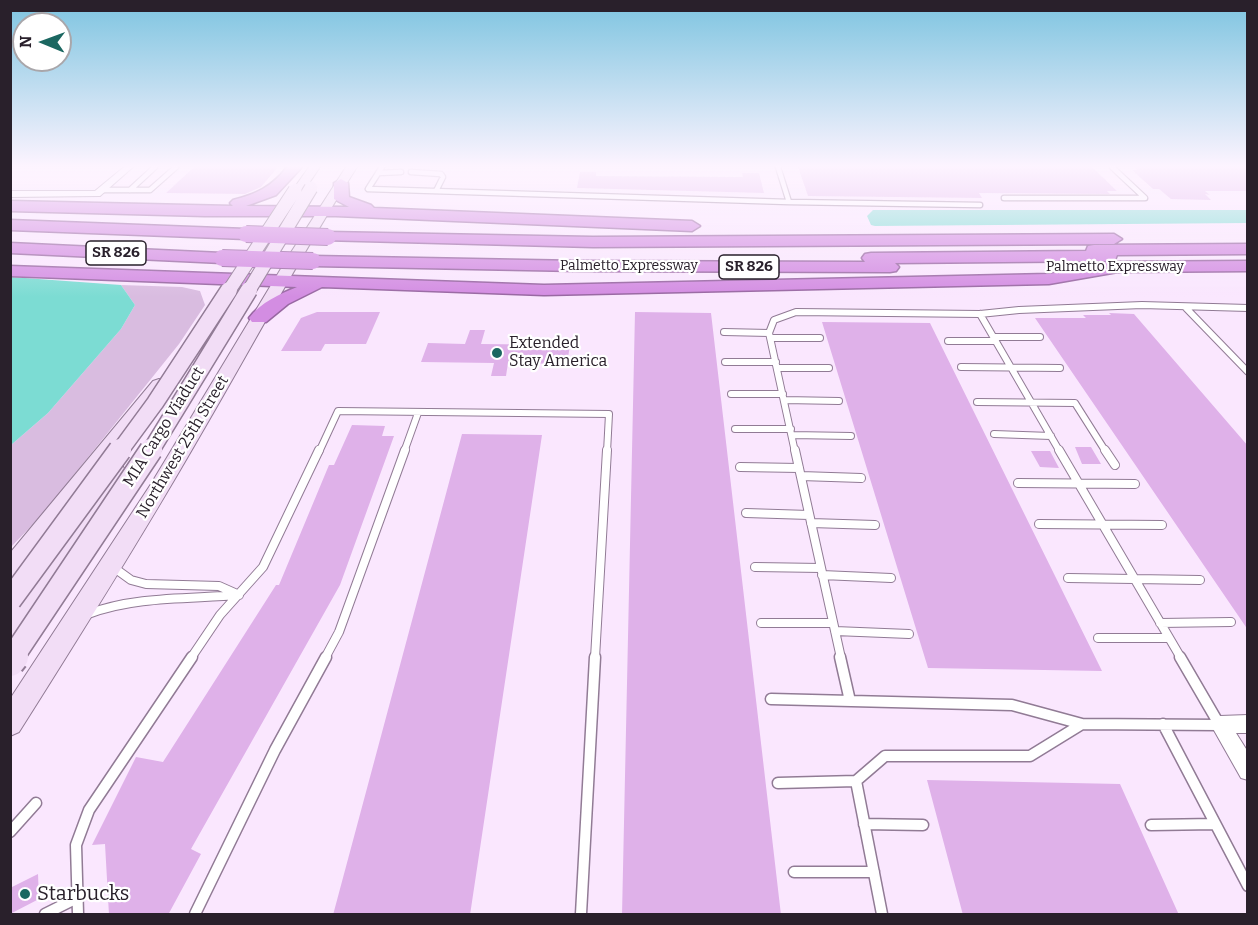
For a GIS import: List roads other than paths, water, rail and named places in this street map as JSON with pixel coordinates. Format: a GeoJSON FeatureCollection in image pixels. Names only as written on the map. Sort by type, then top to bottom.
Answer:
{"type":"FeatureCollection","features":[{"type":"Feature","properties":{"kind":"highway"},"geometry":{"type":"LineString","coordinates":[[227,210],[383,213],[538,221],[860,231],[913,240]]}},
{"type":"Feature","properties":{"kind":"highway"},"geometry":{"type":"LineString","coordinates":[[375,210],[383,213]]}},
{"type":"Feature","properties":{"kind":"highway","name":"Palmetto Expressway"},"geometry":{"type":"LineString","coordinates":[[10,225],[234,246],[321,249],[593,242],[1248,238]]}},
{"type":"Feature","properties":{"kind":"highway"},"geometry":{"type":"LineString","coordinates":[[10,234],[234,246]]}},
{"type":"Feature","properties":{"kind":"highway"},"geometry":{"type":"LineString","coordinates":[[10,240],[234,246]]}},
{"type":"Feature","properties":{"kind":"highway","name":"Palmetto Expressway"},"geometry":{"type":"LineString","coordinates":[[10,249],[234,246],[321,249],[579,266],[1248,266]]}},
{"type":"Feature","properties":{"kind":"highway"},"geometry":{"type":"LineString","coordinates":[[321,249],[659,252],[1248,249]]}},
{"type":"Feature","properties":{"kind":"highway"},"geometry":{"type":"LineString","coordinates":[[321,249],[650,259],[1248,255]]}},
{"type":"Feature","properties":{"kind":"highway"},"geometry":{"type":"LineString","coordinates":[[10,271],[543,290],[621,290],[1049,279],[1118,267]]}},
{"type":"Feature","properties":{"kind":"highway"},"geometry":{"type":"LineString","coordinates":[[182,278],[214,289],[223,299]]}},
{"type":"Feature","properties":{"kind":"highway"},"geometry":{"type":"LineString","coordinates":[[259,318],[289,295],[326,283]]}},
{"type":"Feature","properties":{"kind":"main road","name":"MIA Cargo Viaduct"},"geometry":{"type":"LineString","coordinates":[[10,600],[155,403],[288,210]]}},
{"type":"Feature","properties":{"kind":"main road","name":"MIA Cargo Viaduct"},"geometry":{"type":"LineString","coordinates":[[10,662],[127,489],[290,210]]}},
{"type":"Feature","properties":{"kind":"main road","name":"Northwest 25th Street"},"geometry":{"type":"LineString","coordinates":[[10,723],[111,566],[322,211]]}},
{"type":"Feature","properties":{"kind":"main road"},"geometry":{"type":"LineString","coordinates":[[10,570],[134,417],[238,280],[284,212]]}},
{"type":"Feature","properties":{"kind":"main road"},"geometry":{"type":"LineString","coordinates":[[10,628],[76,536],[99,499],[122,456],[134,417]]}},
{"type":"Feature","properties":{"kind":"street"},"geometry":{"type":"LineString","coordinates":[[1248,724],[1220,725],[1248,771]]}},
{"type":"Feature","properties":{"kind":"lane"},"geometry":{"type":"LineString","coordinates":[[850,701],[770,335],[770,325],[775,319],[796,312],[980,314],[1018,310],[1142,306],[1248,308]]}},
{"type":"Feature","properties":{"kind":"lane"},"geometry":{"type":"LineString","coordinates":[[1186,308],[1248,372]]}},
{"type":"Feature","properties":{"kind":"lane"},"geometry":{"type":"LineString","coordinates":[[980,314],[1220,725]]}},
{"type":"Feature","properties":{"kind":"lane"},"geometry":{"type":"LineString","coordinates":[[724,332],[820,338]]}},
{"type":"Feature","properties":{"kind":"lane"},"geometry":{"type":"LineString","coordinates":[[948,341],[1040,337]]}},
{"type":"Feature","properties":{"kind":"lane"},"geometry":{"type":"LineString","coordinates":[[725,362],[829,368]]}},
{"type":"Feature","properties":{"kind":"lane"},"geometry":{"type":"LineString","coordinates":[[961,367],[1060,368]]}},
{"type":"Feature","properties":{"kind":"lane"},"geometry":{"type":"LineString","coordinates":[[731,393],[838,401]]}},
{"type":"Feature","properties":{"kind":"lane"},"geometry":{"type":"LineString","coordinates":[[977,402],[1076,404],[1114,465]]}},
{"type":"Feature","properties":{"kind":"lane"},"geometry":{"type":"LineString","coordinates":[[78,915],[76,845],[89,810],[220,615],[263,567],[338,411],[609,414],[581,915]]}},
{"type":"Feature","properties":{"kind":"lane"},"geometry":{"type":"LineString","coordinates":[[195,915],[275,750],[339,633],[418,413]]}},
{"type":"Feature","properties":{"kind":"lane"},"geometry":{"type":"LineString","coordinates":[[735,429],[851,436]]}},
{"type":"Feature","properties":{"kind":"lane"},"geometry":{"type":"LineString","coordinates":[[994,434],[1051,436]]}},
{"type":"Feature","properties":{"kind":"lane"},"geometry":{"type":"LineString","coordinates":[[740,467],[861,478]]}},
{"type":"Feature","properties":{"kind":"lane"},"geometry":{"type":"LineString","coordinates":[[1018,483],[1135,484]]}},
{"type":"Feature","properties":{"kind":"lane"},"geometry":{"type":"LineString","coordinates":[[746,513],[875,525]]}},
{"type":"Feature","properties":{"kind":"lane"},"geometry":{"type":"LineString","coordinates":[[1039,524],[1162,525]]}},
{"type":"Feature","properties":{"kind":"lane"},"geometry":{"type":"LineString","coordinates":[[111,566],[131,580],[146,584],[219,586],[239,595]]}},
{"type":"Feature","properties":{"kind":"lane"},"geometry":{"type":"LineString","coordinates":[[755,567],[891,578]]}},
{"type":"Feature","properties":{"kind":"lane"},"geometry":{"type":"LineString","coordinates":[[1068,578],[1200,580]]}},
{"type":"Feature","properties":{"kind":"lane"},"geometry":{"type":"LineString","coordinates":[[79,618],[108,606],[211,595],[239,595]]}},
{"type":"Feature","properties":{"kind":"lane"},"geometry":{"type":"LineString","coordinates":[[1160,623],[1231,622]]}},
{"type":"Feature","properties":{"kind":"lane"},"geometry":{"type":"LineString","coordinates":[[761,623],[909,633]]}},
{"type":"Feature","properties":{"kind":"lane"},"geometry":{"type":"LineString","coordinates":[[1098,638],[1169,638]]}},
{"type":"Feature","properties":{"kind":"lane"},"geometry":{"type":"LineString","coordinates":[[771,699],[1012,705],[1082,724],[1220,725]]}},
{"type":"Feature","properties":{"kind":"lane"},"geometry":{"type":"LineString","coordinates":[[778,783],[856,781],[885,756],[1030,756],[1082,724]]}},
{"type":"Feature","properties":{"kind":"lane"},"geometry":{"type":"LineString","coordinates":[[1162,724],[1248,886]]}},
{"type":"Feature","properties":{"kind":"lane"},"geometry":{"type":"LineString","coordinates":[[856,781],[882,915]]}},
{"type":"Feature","properties":{"kind":"lane"},"geometry":{"type":"LineString","coordinates":[[10,832],[36,803]]}},
{"type":"Feature","properties":{"kind":"lane"},"geometry":{"type":"LineString","coordinates":[[864,824],[923,825]]}},
{"type":"Feature","properties":{"kind":"lane"},"geometry":{"type":"LineString","coordinates":[[1151,825],[1215,824]]}},
{"type":"Feature","properties":{"kind":"lane"},"geometry":{"type":"LineString","coordinates":[[794,872],[874,872]]}},
{"type":"Feature","properties":{"kind":"lane"},"geometry":{"type":"LineString","coordinates":[[45,915],[77,898]]}},
{"type":"Feature","properties":{"kind":"place","name":"Extended Stay America"},"geometry":{"type":"Point","coordinates":[497,353]}},
{"type":"Feature","properties":{"kind":"place","name":"Starbucks"},"geometry":{"type":"Point","coordinates":[25,894]}}]}
